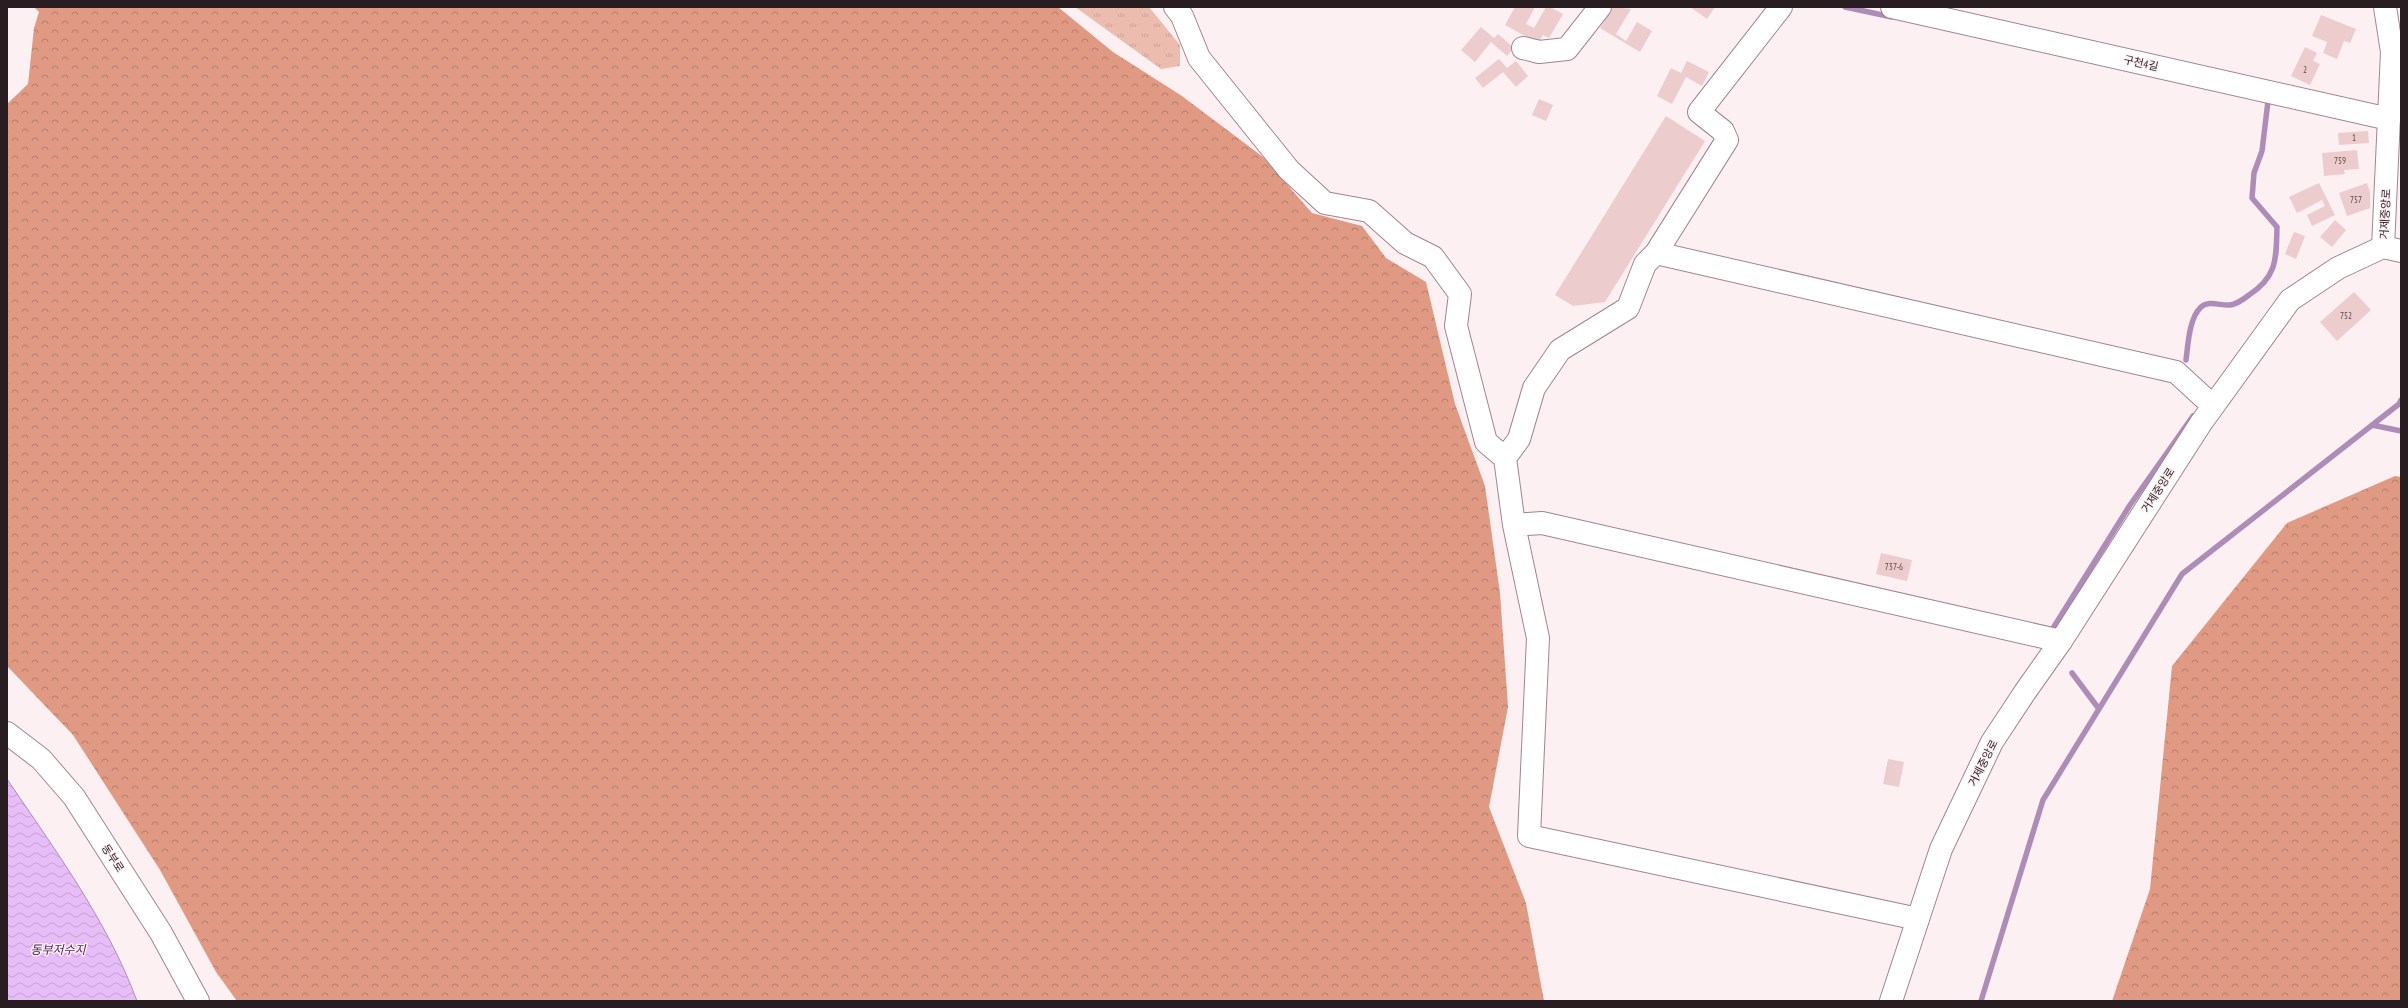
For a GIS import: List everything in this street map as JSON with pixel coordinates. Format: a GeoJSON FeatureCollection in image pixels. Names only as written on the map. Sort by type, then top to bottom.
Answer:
{"type":"FeatureCollection","features":[{"type":"Feature","properties":{"kind":"main road"},"geometry":{"type":"LineString","coordinates":[[1175,7],[1182,16],[1200,58],[1289,170],[1325,203],[1369,211],[1405,243],[1434,257],[1460,294],[1456,326],[1486,442],[1505,458],[1514,525],[1538,638],[1529,836],[1918,919]]}},
{"type":"Feature","properties":{"kind":"main road"},"geometry":{"type":"LineString","coordinates":[[1523,48],[1539,52],[1567,48],[1600,7]]}},
{"type":"Feature","properties":{"kind":"main road"},"geometry":{"type":"LineString","coordinates":[[1505,458],[1519,439],[1534,388],[1560,350],[1628,308],[1645,264],[1656,253],[1727,140],[1723,131],[1699,112],[1781,7]]}},
{"type":"Feature","properties":{"kind":"main road","name":"구천4길"},"geometry":{"type":"LineString","coordinates":[[1892,7],[2389,118]]}},
{"type":"Feature","properties":{"kind":"main road","name":"거제중앙로"},"geometry":{"type":"LineString","coordinates":[[1891,1001],[1941,849],[1992,742],[2060,641],[2213,406],[2290,300],[2338,268],[2394,250],[2389,118],[2392,52],[2385,7]]}},
{"type":"Feature","properties":{"kind":"main road"},"geometry":{"type":"LineString","coordinates":[[1656,253],[2176,372],[2213,406]]}},
{"type":"Feature","properties":{"kind":"main road"},"geometry":{"type":"LineString","coordinates":[[1514,525],[1542,523],[2060,641]]}},
{"type":"Feature","properties":{"kind":"main road","name":"동부로"},"geometry":{"type":"LineString","coordinates":[[7,733],[41,759],[74,797],[161,934],[198,1001]]}},
{"type":"Feature","properties":{"kind":"green space"},"geometry":{"type":"Polygon","coordinates":[[[34,7],[1058,7],[1113,52],[1182,96],[1263,157],[1312,213],[1362,226],[1386,258],[1426,282],[1455,404],[1485,486],[1500,593],[1508,707],[1489,807],[1526,903],[1544,1001],[237,1001],[216,972],[160,870],[73,735],[7,666],[7,104],[28,84],[34,28],[39,12],[34,7]]]}},
{"type":"Feature","properties":{"kind":"green space"},"geometry":{"type":"Polygon","coordinates":[[[1075,7],[1149,7],[1180,45],[1180,66],[1161,69],[1075,7]]]}},
{"type":"Feature","properties":{"kind":"green space"},"geometry":{"type":"Polygon","coordinates":[[[2395,476],[2401,477],[2401,1001],[2112,1001],[2150,889],[2172,666],[2287,523],[2395,476]]]}},
{"type":"Feature","properties":{"kind":"water","name":"동부저수지"},"geometry":{"type":"Polygon","coordinates":[[[7,779],[79,886],[111,942],[137,1001],[7,1001],[7,779]]]}},
{"type":"Feature","properties":{"kind":"building"},"geometry":{"type":"Polygon","coordinates":[[[1515,7],[1535,7],[1526,24],[1534,28],[1546,7],[1550,7],[1563,14],[1549,38],[1543,35],[1538,43],[1505,25],[1515,7]]]}},
{"type":"Feature","properties":{"kind":"building"},"geometry":{"type":"Polygon","coordinates":[[[1613,7],[1631,9],[1616,34],[1626,41],[1637,22],[1652,31],[1640,52],[1600,28],[1613,7]]]}},
{"type":"Feature","properties":{"kind":"building"},"geometry":{"type":"Polygon","coordinates":[[[1690,7],[1715,7],[1707,19],[1690,7]]]}},
{"type":"Feature","properties":{"kind":"building"},"geometry":{"type":"Polygon","coordinates":[[[2321,15],[2356,29],[2350,43],[2344,41],[2337,59],[2323,53],[2327,42],[2312,36],[2321,15]]]}},
{"type":"Feature","properties":{"kind":"building"},"geometry":{"type":"Polygon","coordinates":[[[1481,27],[1494,38],[1498,34],[1514,48],[1507,56],[1491,42],[1475,62],[1461,50],[1481,27]]]}},
{"type":"Feature","properties":{"kind":"building"},"geometry":{"type":"Polygon","coordinates":[[[2305,47],[2317,53],[2313,61],[2320,64],[2310,85],[2291,76],[2305,47]]]}},
{"type":"Feature","properties":{"kind":"building"},"geometry":{"type":"Polygon","coordinates":[[[1499,59],[1507,68],[1516,61],[1528,76],[1516,87],[1503,72],[1483,88],[1475,78],[1499,59]]]}},
{"type":"Feature","properties":{"kind":"building"},"geometry":{"type":"Polygon","coordinates":[[[1687,61],[1709,72],[1702,86],[1686,77],[1672,104],[1657,96],[1671,68],[1681,73],[1687,61]]]}},
{"type":"Feature","properties":{"kind":"building"},"geometry":{"type":"Polygon","coordinates":[[[1539,99],[1553,105],[1546,121],[1532,115],[1539,99]]]}},
{"type":"Feature","properties":{"kind":"building"},"geometry":{"type":"Polygon","coordinates":[[[1666,116],[1705,141],[1605,302],[1573,306],[1555,295],[1666,116]]]}},
{"type":"Feature","properties":{"kind":"building"},"geometry":{"type":"Polygon","coordinates":[[[2368,131],[2369,143],[2339,145],[2338,133],[2368,131]]]}},
{"type":"Feature","properties":{"kind":"building"},"geometry":{"type":"Polygon","coordinates":[[[2357,150],[2359,169],[2344,170],[2345,174],[2324,176],[2322,153],[2357,150]]]}},
{"type":"Feature","properties":{"kind":"building"},"geometry":{"type":"Polygon","coordinates":[[[2319,183],[2335,215],[2312,226],[2307,215],[2325,206],[2322,200],[2297,213],[2289,197],[2319,183]]]}},
{"type":"Feature","properties":{"kind":"building"},"geometry":{"type":"Polygon","coordinates":[[[2367,183],[2370,192],[2370,208],[2347,216],[2339,193],[2367,183]]]}},
{"type":"Feature","properties":{"kind":"building"},"geometry":{"type":"Polygon","coordinates":[[[2335,220],[2346,230],[2332,247],[2320,237],[2335,220]]]}},
{"type":"Feature","properties":{"kind":"building"},"geometry":{"type":"Polygon","coordinates":[[[2294,232],[2305,236],[2296,259],[2285,254],[2294,232]]]}},
{"type":"Feature","properties":{"kind":"building"},"geometry":{"type":"Polygon","coordinates":[[[2354,292],[2371,310],[2337,341],[2320,322],[2354,292]]]}},
{"type":"Feature","properties":{"kind":"building"},"geometry":{"type":"Polygon","coordinates":[[[1881,553],[1912,560],[1907,581],[1876,574],[1881,553]]]}},
{"type":"Feature","properties":{"kind":"building"},"geometry":{"type":"Polygon","coordinates":[[[1888,759],[1904,762],[1899,787],[1883,784],[1888,759]]]}},
{"type":"Feature","properties":{"kind":"waterway"},"geometry":{"type":"LineString","coordinates":[[1845,7],[1892,17]]}},
{"type":"Feature","properties":{"kind":"waterway"},"geometry":{"type":"LineString","coordinates":[[2186,360],[2188,340],[2192,325],[2194,318],[2201,307],[2208,304],[2235,304],[2258,288],[2265,281],[2274,266],[2277,227],[2252,198],[2254,173],[2262,151],[2268,101],[2264,100]]}},
{"type":"Feature","properties":{"kind":"waterway"},"geometry":{"type":"LineString","coordinates":[[1981,1001],[2043,800],[2182,574],[2399,404],[2401,400]]}},
{"type":"Feature","properties":{"kind":"waterway"},"geometry":{"type":"LineString","coordinates":[[2050,633],[2130,505],[2193,416]]}},
{"type":"Feature","properties":{"kind":"waterway"},"geometry":{"type":"LineString","coordinates":[[2372,425],[2401,431]]}},
{"type":"Feature","properties":{"kind":"waterway"},"geometry":{"type":"LineString","coordinates":[[2072,673],[2099,709]]}}]}
